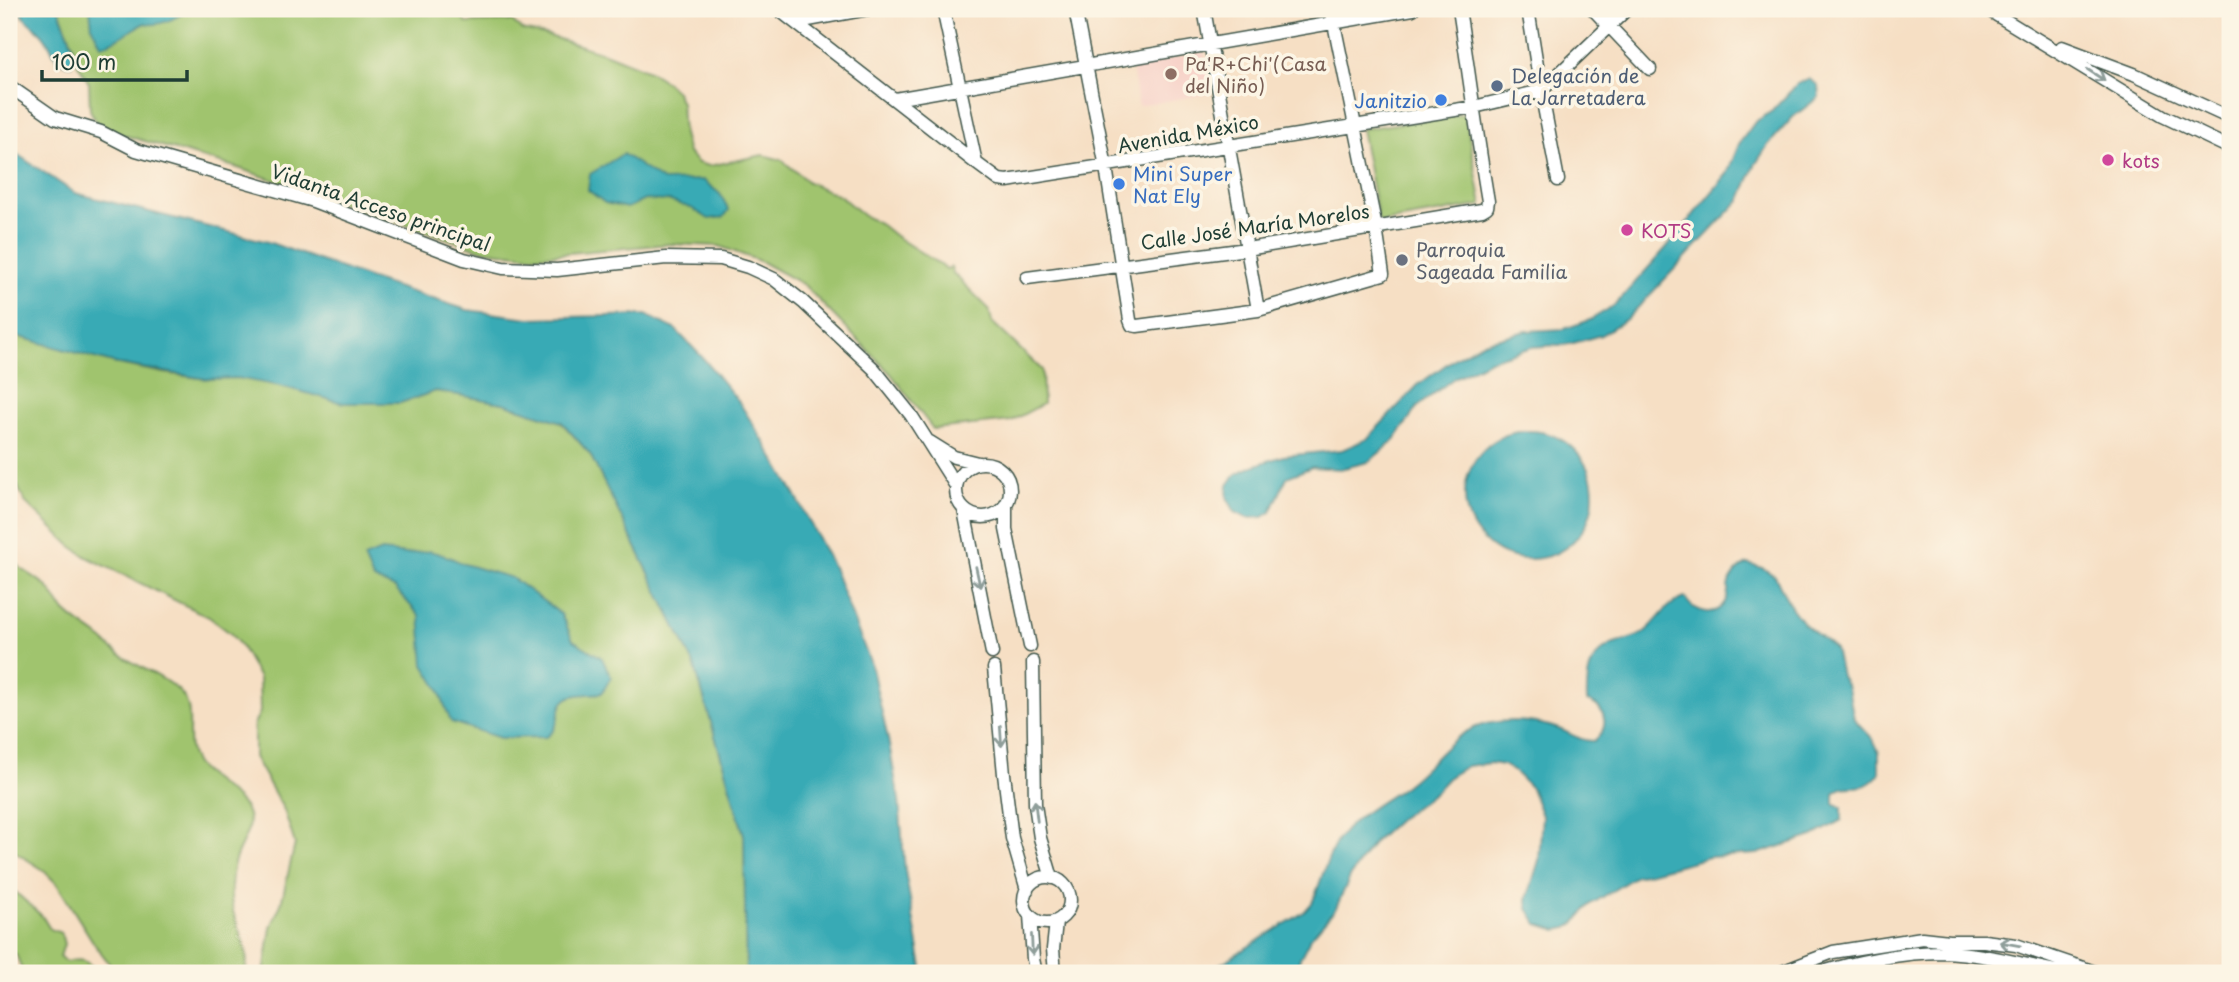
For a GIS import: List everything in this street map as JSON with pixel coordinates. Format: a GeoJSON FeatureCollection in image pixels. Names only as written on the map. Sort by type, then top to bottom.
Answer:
{"type":"FeatureCollection","features":[{"type":"Feature","properties":{"kind":"street","name":"Avenida México"},"geometry":{"type":"LineString","coordinates":[[778,9],[976,163],[999,180],[1007,181],[1474,107],[1541,91]]}},
{"type":"Feature","properties":{"kind":"street"},"geometry":{"type":"LineString","coordinates":[[797,22],[868,9]]}},
{"type":"Feature","properties":{"kind":"street"},"geometry":{"type":"LineString","coordinates":[[943,9],[976,163]]}},
{"type":"Feature","properties":{"kind":"street"},"geometry":{"type":"LineString","coordinates":[[1076,9],[1132,325],[1258,310],[1383,274],[1331,9]]}},
{"type":"Feature","properties":{"kind":"street"},"geometry":{"type":"LineString","coordinates":[[1203,9],[1258,310]]}},
{"type":"Feature","properties":{"kind":"street"},"geometry":{"type":"LineString","coordinates":[[895,99],[1413,9]]}},
{"type":"Feature","properties":{"kind":"street"},"geometry":{"type":"LineString","coordinates":[[1459,9],[1474,107]]}},
{"type":"Feature","properties":{"kind":"street"},"geometry":{"type":"LineString","coordinates":[[1528,9],[1558,180]]}},
{"type":"Feature","properties":{"kind":"street"},"geometry":{"type":"LineString","coordinates":[[1593,9],[1650,69]]}},
{"type":"Feature","properties":{"kind":"street"},"geometry":{"type":"LineString","coordinates":[[1541,91],[1627,9]]}},
{"type":"Feature","properties":{"kind":"street"},"geometry":{"type":"LineString","coordinates":[[1987,9],[2039,38],[2163,116],[2230,148]]}},
{"type":"Feature","properties":{"kind":"street"},"geometry":{"type":"LineString","coordinates":[[2039,38],[2134,74],[2230,118]]}},
{"type":"Feature","properties":{"kind":"street","name":"Vidanta Acceso principal"},"geometry":{"type":"LineString","coordinates":[[9,86],[55,118],[101,132],[136,150],[313,201],[464,259],[503,268],[557,270],[666,258],[721,259],[748,267],[774,279],[841,336],[874,369],[929,442],[956,486]]}},
{"type":"Feature","properties":{"kind":"street"},"geometry":{"type":"LineString","coordinates":[[2163,116],[2160,103],[2164,98],[2177,94]]}},
{"type":"Feature","properties":{"kind":"street","name":"Calle José María Morelos"},"geometry":{"type":"LineString","coordinates":[[1027,278],[1247,249],[1482,210],[1487,207],[1488,201],[1474,107]]}},
{"type":"Feature","properties":{"kind":"street"},"geometry":{"type":"LineString","coordinates":[[929,442],[954,457],[995,466],[1007,478],[1009,496],[1006,504],[1006,529],[1030,646]]}},
{"type":"Feature","properties":{"kind":"street"},"geometry":{"type":"LineString","coordinates":[[978,463],[963,471],[956,486],[959,503],[971,515],[986,517],[994,515],[1006,504]]}},
{"type":"Feature","properties":{"kind":"street"},"geometry":{"type":"LineString","coordinates":[[964,510],[992,653]]}},
{"type":"Feature","properties":{"kind":"street"},"geometry":{"type":"LineString","coordinates":[[1030,915],[1042,923],[1056,922],[1067,913],[1070,899],[1065,885],[1052,877],[1040,838],[1035,804],[1033,662]]}},
{"type":"Feature","properties":{"kind":"street"},"geometry":{"type":"LineString","coordinates":[[995,668],[1007,806],[1012,838],[1027,890],[1024,903],[1030,915],[1032,959],[1036,973]]}},
{"type":"Feature","properties":{"kind":"street"},"geometry":{"type":"LineString","coordinates":[[1027,890],[1037,880],[1052,877]]}},
{"type":"Feature","properties":{"kind":"street"},"geometry":{"type":"LineString","coordinates":[[1055,973],[1053,949],[1056,922]]}},
{"type":"Feature","properties":{"kind":"street"},"geometry":{"type":"LineString","coordinates":[[1780,973],[1833,952],[1922,938],[2016,945],[2098,973]]}},
{"type":"Feature","properties":{"kind":"street"},"geometry":{"type":"LineString","coordinates":[[1819,973],[1876,960],[1940,952],[1978,955],[2064,973]]}},
{"type":"Feature","properties":{"kind":"shaded area","name":"Pa'R+Chi'(Casa del Niño)"},"geometry":{"type":"Polygon","coordinates":[[[1204,52],[1212,93],[1138,106],[1132,66],[1204,52]]]}},
{"type":"Feature","properties":{"kind":"green space"},"geometry":{"type":"Polygon","coordinates":[[[59,9],[457,9],[466,23],[511,21],[522,30],[607,54],[649,71],[676,91],[681,103],[683,134],[688,153],[698,163],[709,166],[763,155],[782,160],[808,182],[840,196],[895,236],[947,269],[951,267],[953,273],[989,309],[992,322],[1042,370],[1043,404],[1011,421],[933,429],[891,374],[804,285],[762,262],[719,246],[670,244],[535,256],[481,250],[235,167],[113,132],[98,125],[90,110],[89,83],[74,57],[74,48],[59,9]]]}},
{"type":"Feature","properties":{"kind":"green space"},"geometry":{"type":"Polygon","coordinates":[[[1465,114],[1482,205],[1379,223],[1361,129],[1465,114]]]}},
{"type":"Feature","properties":{"kind":"green space"},"geometry":{"type":"Polygon","coordinates":[[[9,334],[113,363],[163,373],[206,379],[237,378],[400,403],[436,391],[503,403],[561,422],[590,454],[694,664],[744,835],[746,973],[264,973],[271,927],[281,904],[295,844],[284,810],[254,757],[254,724],[260,712],[259,678],[241,646],[230,633],[209,617],[87,557],[70,545],[25,502],[17,485],[9,477],[9,334]]]}},
{"type":"Feature","properties":{"kind":"green space"},"geometry":{"type":"Polygon","coordinates":[[[9,557],[46,586],[74,620],[122,656],[171,684],[184,698],[188,706],[190,745],[196,764],[233,795],[248,815],[248,827],[234,864],[231,888],[234,917],[246,954],[245,973],[117,973],[95,945],[57,884],[42,869],[9,848],[9,557]]]}},
{"type":"Feature","properties":{"kind":"green space"},"geometry":{"type":"Polygon","coordinates":[[[13,890],[42,916],[50,929],[61,933],[64,944],[60,957],[66,962],[84,961],[97,973],[23,973],[16,954],[9,957],[9,891],[13,890]]]}},
{"type":"Feature","properties":{"kind":"water"},"geometry":{"type":"Polygon","coordinates":[[[20,9],[59,9],[72,44],[71,65],[57,58],[45,38],[26,20],[20,9]]]}},
{"type":"Feature","properties":{"kind":"water"},"geometry":{"type":"Polygon","coordinates":[[[90,9],[191,9],[163,23],[145,23],[118,39],[101,45],[92,27],[90,9]]]}},
{"type":"Feature","properties":{"kind":"water"},"geometry":{"type":"Polygon","coordinates":[[[1809,79],[1818,85],[1819,97],[1793,117],[1768,145],[1755,165],[1741,199],[1628,318],[1601,335],[1570,344],[1532,347],[1490,360],[1454,378],[1418,406],[1394,441],[1368,462],[1340,469],[1312,467],[1287,477],[1271,512],[1263,517],[1247,518],[1235,512],[1227,497],[1228,485],[1236,474],[1283,456],[1342,450],[1367,439],[1418,385],[1455,358],[1484,342],[1526,331],[1564,329],[1590,320],[1615,305],[1727,174],[1739,144],[1755,122],[1772,111],[1797,84],[1809,79]]]}},
{"type":"Feature","properties":{"kind":"water"},"geometry":{"type":"Polygon","coordinates":[[[9,149],[75,193],[268,242],[467,310],[529,318],[646,315],[675,329],[739,402],[766,445],[833,567],[871,664],[899,800],[905,871],[923,973],[746,973],[744,835],[694,664],[590,454],[562,422],[503,403],[436,391],[400,403],[343,403],[237,378],[206,379],[113,363],[9,334],[9,149]]]}},
{"type":"Feature","properties":{"kind":"water"},"geometry":{"type":"Polygon","coordinates":[[[623,154],[663,181],[703,180],[720,194],[729,210],[724,217],[709,219],[691,208],[670,201],[645,200],[627,208],[605,203],[588,190],[590,174],[623,154]]]}},
{"type":"Feature","properties":{"kind":"water"},"geometry":{"type":"Polygon","coordinates":[[[1529,431],[1554,436],[1574,450],[1588,470],[1593,495],[1588,520],[1574,540],[1554,554],[1529,559],[1504,554],[1484,540],[1470,520],[1465,495],[1470,470],[1484,450],[1504,436],[1529,431]]]}},
{"type":"Feature","properties":{"kind":"water"},"geometry":{"type":"Polygon","coordinates":[[[381,551],[407,554],[430,551],[512,578],[561,614],[573,640],[602,658],[611,677],[602,693],[576,695],[567,699],[560,709],[555,727],[546,737],[500,738],[451,722],[438,688],[424,665],[420,616],[395,588],[373,579],[364,558],[381,551]]]}},
{"type":"Feature","properties":{"kind":"water"},"geometry":{"type":"Polygon","coordinates":[[[1748,564],[1775,576],[1791,607],[1803,623],[1835,649],[1841,676],[1848,688],[1854,719],[1873,739],[1879,752],[1879,774],[1873,781],[1866,785],[1845,787],[1834,793],[1834,803],[1842,808],[1842,820],[1813,836],[1757,854],[1709,857],[1636,876],[1590,905],[1575,923],[1557,930],[1538,924],[1528,909],[1527,899],[1539,860],[1542,816],[1531,788],[1515,772],[1503,765],[1490,763],[1467,766],[1450,776],[1435,792],[1374,842],[1351,875],[1336,908],[1311,937],[1296,973],[1206,973],[1304,912],[1312,903],[1329,858],[1342,834],[1364,813],[1406,785],[1463,733],[1492,723],[1518,721],[1548,726],[1580,739],[1594,741],[1602,731],[1604,719],[1599,708],[1587,701],[1587,682],[1591,666],[1600,652],[1649,629],[1667,608],[1678,600],[1685,598],[1694,607],[1706,612],[1717,610],[1726,600],[1733,575],[1748,564]]]}},
{"type":"Feature","properties":{"kind":"place","name":"Pa'R+Chi'(Casa del Niño)"},"geometry":{"type":"Point","coordinates":[1171,74]}},
{"type":"Feature","properties":{"kind":"place","name":"Delegación de La Jarretadera"},"geometry":{"type":"Point","coordinates":[1497,86]}},
{"type":"Feature","properties":{"kind":"place","name":"Janitzio"},"geometry":{"type":"Point","coordinates":[1441,100]}},
{"type":"Feature","properties":{"kind":"place","name":"kots"},"geometry":{"type":"Point","coordinates":[2108,160]}},
{"type":"Feature","properties":{"kind":"place","name":"Mini Super Nat Ely"},"geometry":{"type":"Point","coordinates":[1119,184]}},
{"type":"Feature","properties":{"kind":"place","name":"KOTS"},"geometry":{"type":"Point","coordinates":[1627,230]}},
{"type":"Feature","properties":{"kind":"place","name":"Parroquia Sageada Familia"},"geometry":{"type":"Point","coordinates":[1402,260]}}]}
